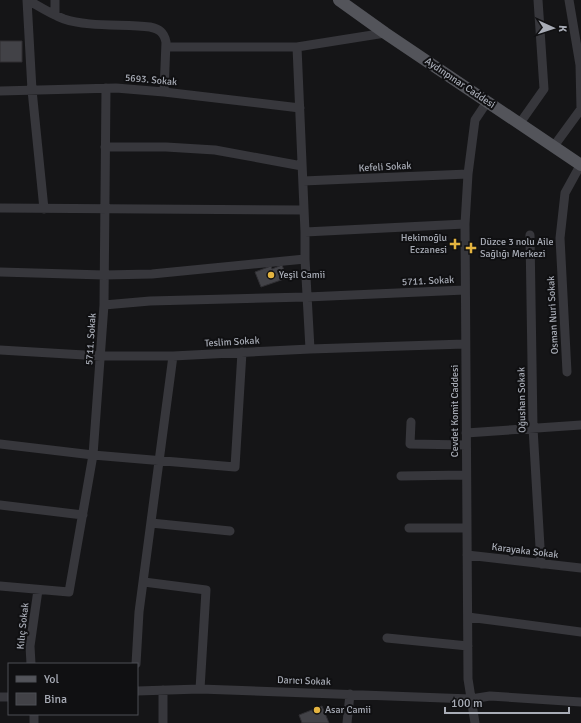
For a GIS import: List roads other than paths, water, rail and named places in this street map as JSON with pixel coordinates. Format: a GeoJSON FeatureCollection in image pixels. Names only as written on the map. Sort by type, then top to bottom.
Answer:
{"type":"FeatureCollection","features":[{"type":"Feature","properties":{"kind":"main road","name":"Aydınpınar Caddesi"},"geometry":{"type":"LineString","coordinates":[[339,0],[385,33],[581,164]]}},
{"type":"Feature","properties":{"kind":"street"},"geometry":{"type":"LineString","coordinates":[[28,0],[65,19],[86,23],[128,25],[159,29],[165,36],[167,48],[164,92]]}},
{"type":"Feature","properties":{"kind":"street"},"geometry":{"type":"LineString","coordinates":[[28,0],[32,90],[44,209]]}},
{"type":"Feature","properties":{"kind":"street"},"geometry":{"type":"LineString","coordinates":[[55,0],[55,15]]}},
{"type":"Feature","properties":{"kind":"street"},"geometry":{"type":"LineString","coordinates":[[520,123],[544,89],[538,0]]}},
{"type":"Feature","properties":{"kind":"street"},"geometry":{"type":"LineString","coordinates":[[554,146],[581,109],[580,65],[569,0]]}},
{"type":"Feature","properties":{"kind":"street"},"geometry":{"type":"LineString","coordinates":[[167,48],[297,47],[385,33]]}},
{"type":"Feature","properties":{"kind":"street"},"geometry":{"type":"LineString","coordinates":[[297,47],[310,349]]}},
{"type":"Feature","properties":{"kind":"street"},"geometry":{"type":"LineString","coordinates":[[104,305],[106,88]]}},
{"type":"Feature","properties":{"kind":"street","name":"5693. Sokak"},"geometry":{"type":"LineString","coordinates":[[0,91],[106,88],[164,92],[300,108]]}},
{"type":"Feature","properties":{"kind":"street","name":"Cevdet Komit Caddesi"},"geometry":{"type":"LineString","coordinates":[[475,723],[468,679],[465,224],[468,174],[475,120],[487,102]]}},
{"type":"Feature","properties":{"kind":"street"},"geometry":{"type":"LineString","coordinates":[[105,147],[166,147],[215,150],[302,166]]}},
{"type":"Feature","properties":{"kind":"street","name":"Osman Nuri Sokak"},"geometry":{"type":"LineString","coordinates":[[567,372],[560,238],[565,192],[581,164]]}},
{"type":"Feature","properties":{"kind":"street","name":"Kefeli Sokak"},"geometry":{"type":"LineString","coordinates":[[303,181],[468,174]]}},
{"type":"Feature","properties":{"kind":"street"},"geometry":{"type":"LineString","coordinates":[[0,208],[304,210]]}},
{"type":"Feature","properties":{"kind":"street"},"geometry":{"type":"LineString","coordinates":[[305,232],[465,224]]}},
{"type":"Feature","properties":{"kind":"street","name":"Oğushan Sokak"},"geometry":{"type":"LineString","coordinates":[[530,235],[533,428],[541,564]]}},
{"type":"Feature","properties":{"kind":"street"},"geometry":{"type":"LineString","coordinates":[[0,279],[0,273],[104,275],[152,274],[305,259]]}},
{"type":"Feature","properties":{"kind":"street","name":"5711. Sokak"},"geometry":{"type":"LineString","coordinates":[[0,586],[69,592],[93,455],[104,305],[150,301],[307,297],[465,290]]}},
{"type":"Feature","properties":{"kind":"street","name":"Teslim Sokak"},"geometry":{"type":"LineString","coordinates":[[0,350],[101,356],[174,356],[310,349],[465,344]]}},
{"type":"Feature","properties":{"kind":"street"},"geometry":{"type":"LineString","coordinates":[[0,444],[93,455],[235,467],[242,352]]}},
{"type":"Feature","properties":{"kind":"street"},"geometry":{"type":"LineString","coordinates":[[136,663],[139,612],[174,356]]}},
{"type":"Feature","properties":{"kind":"street"},"geometry":{"type":"LineString","coordinates":[[411,422],[410,444],[466,445]]}},
{"type":"Feature","properties":{"kind":"street"},"geometry":{"type":"LineString","coordinates":[[466,432],[581,425]]}},
{"type":"Feature","properties":{"kind":"street"},"geometry":{"type":"LineString","coordinates":[[402,476],[466,475]]}},
{"type":"Feature","properties":{"kind":"street"},"geometry":{"type":"LineString","coordinates":[[0,506],[82,515]]}},
{"type":"Feature","properties":{"kind":"street"},"geometry":{"type":"LineString","coordinates":[[151,523],[230,531]]}},
{"type":"Feature","properties":{"kind":"street"},"geometry":{"type":"LineString","coordinates":[[409,528],[467,528]]}},
{"type":"Feature","properties":{"kind":"street","name":"Karayaka Sokak"},"geometry":{"type":"LineString","coordinates":[[467,555],[581,568]]}},
{"type":"Feature","properties":{"kind":"street"},"geometry":{"type":"LineString","coordinates":[[144,582],[206,590],[200,689]]}},
{"type":"Feature","properties":{"kind":"street","name":"Kılıç Sokak"},"geometry":{"type":"LineString","coordinates":[[31,663],[30,646],[38,590]]}},
{"type":"Feature","properties":{"kind":"street"},"geometry":{"type":"LineString","coordinates":[[468,617],[581,632]]}},
{"type":"Feature","properties":{"kind":"street"},"geometry":{"type":"LineString","coordinates":[[387,638],[468,646]]}},
{"type":"Feature","properties":{"kind":"street","name":"Darıcı Sokak"},"geometry":{"type":"LineString","coordinates":[[138,691],[200,689],[471,699],[490,696],[581,702]]}},
{"type":"Feature","properties":{"kind":"street"},"geometry":{"type":"LineString","coordinates":[[163,690],[163,723]]}},
{"type":"Feature","properties":{"kind":"street"},"geometry":{"type":"LineString","coordinates":[[347,723],[350,694]]}},
{"type":"Feature","properties":{"kind":"place","name":"Hekimoğlu Eczanesi"},"geometry":{"type":"Point","coordinates":[455,244]}},
{"type":"Feature","properties":{"kind":"place","name":"Düzce 3 nolu Aile Sağlığı Merkezi"},"geometry":{"type":"Point","coordinates":[471,248]}},
{"type":"Feature","properties":{"kind":"place","name":"Yeşil Camii"},"geometry":{"type":"Point","coordinates":[271,275]}},
{"type":"Feature","properties":{"kind":"place","name":"Asar Camii"},"geometry":{"type":"Point","coordinates":[317,710]}}]}
